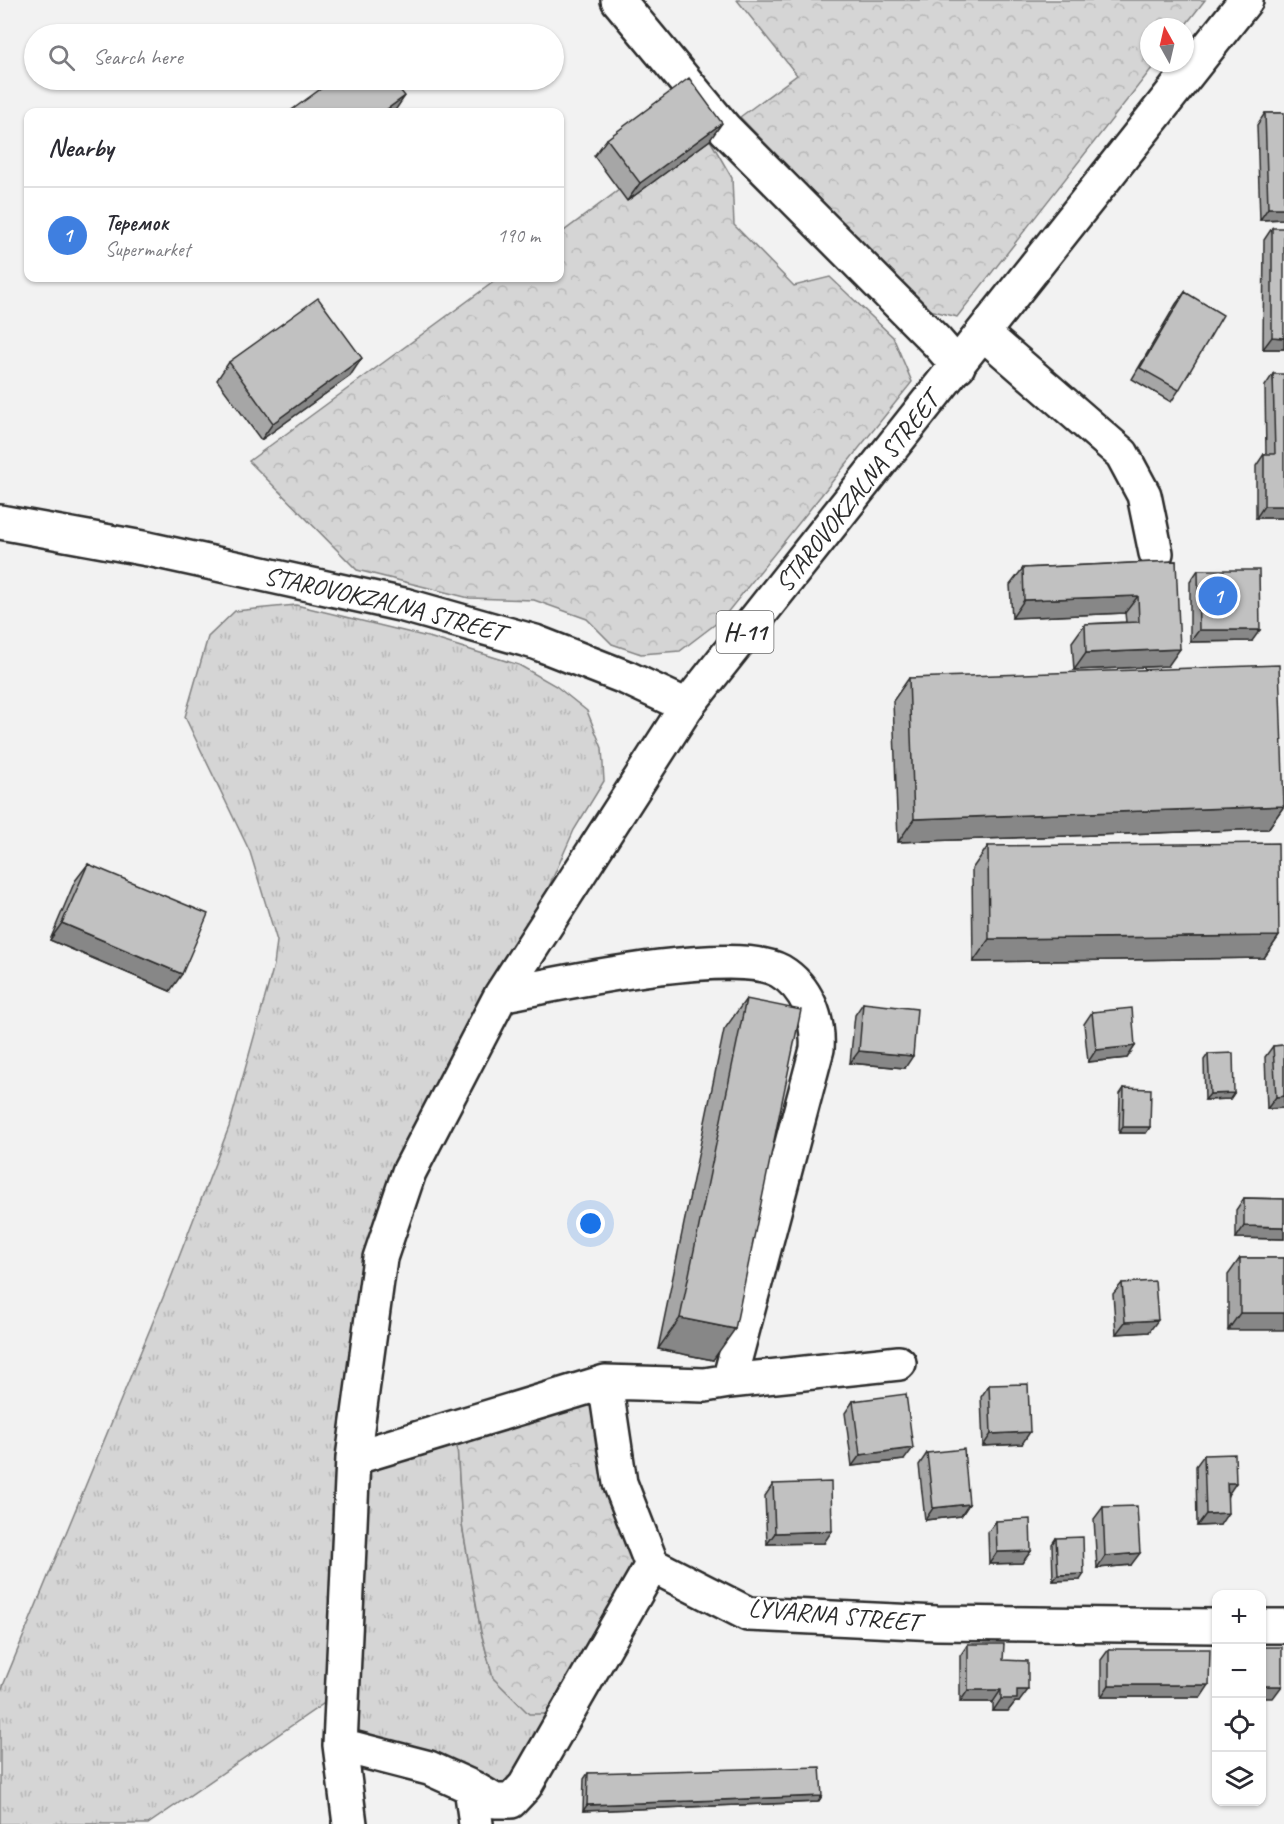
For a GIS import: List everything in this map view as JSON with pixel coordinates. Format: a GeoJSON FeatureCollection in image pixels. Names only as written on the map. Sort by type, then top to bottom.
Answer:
{"type":"FeatureCollection","features":[{"type":"Feature","properties":{"kind":"street"},"geometry":{"type":"LineString","coordinates":[[618,0],[724,129],[929,334],[958,366]]}},
{"type":"Feature","properties":{"kind":"street","name":"STAROVOKZALNA STREET"},"geometry":{"type":"LineString","coordinates":[[0,522],[148,549],[404,605],[535,642],[627,678],[687,706],[1246,0]]}},
{"type":"Feature","properties":{"kind":"street"},"geometry":{"type":"LineString","coordinates":[[983,333],[1122,454],[1144,495],[1156,553]]}},
{"type":"Feature","properties":{"kind":"street"},"geometry":{"type":"LineString","coordinates":[[350,1824],[340,1745],[353,1458],[380,1258],[409,1173],[501,995],[687,706]]}},
{"type":"Feature","properties":{"kind":"street"},"geometry":{"type":"LineString","coordinates":[[501,995],[635,971],[698,963],[738,962],[748,962],[778,970],[801,989],[815,1019],[818,1034],[817,1049],[729,1381]]}},
{"type":"Feature","properties":{"kind":"street"},"geometry":{"type":"LineString","coordinates":[[353,1458],[605,1382],[705,1385],[899,1363]]}},
{"type":"Feature","properties":{"kind":"street"},"geometry":{"type":"LineString","coordinates":[[340,1745],[429,1768],[495,1801],[511,1801],[525,1786],[652,1565],[620,1483],[605,1382]]}},
{"type":"Feature","properties":{"kind":"street","name":"LYVARNA STREET"},"geometry":{"type":"LineString","coordinates":[[652,1565],[748,1614],[937,1623],[1212,1626]]}},
{"type":"Feature","properties":{"kind":"street"},"geometry":{"type":"LineString","coordinates":[[1266,1626],[1284,1626]]}},
{"type":"Feature","properties":{"kind":"street"},"geometry":{"type":"LineString","coordinates":[[471,1787],[476,1824]]}},
{"type":"Feature","properties":{"kind":"green space"},"geometry":{"type":"Polygon","coordinates":[[[737,0],[1205,0],[1191,18],[1140,18],[1140,72],[1149,72],[957,317],[926,309],[740,117],[797,75],[737,0]]]}},
{"type":"Feature","properties":{"kind":"green space"},"geometry":{"type":"Polygon","coordinates":[[[710,140],[732,178],[734,225],[794,286],[830,277],[893,337],[912,382],[722,619],[680,651],[641,654],[612,644],[587,619],[534,600],[469,598],[357,570],[249,461],[494,282],[564,282],[564,231],[619,190],[710,140]]]}},
{"type":"Feature","properties":{"kind":"green space"},"geometry":{"type":"Polygon","coordinates":[[[296,605],[432,638],[519,665],[556,686],[587,711],[602,748],[604,781],[574,830],[501,995],[409,1173],[353,1457],[456,1427],[462,1525],[481,1632],[493,1678],[568,1714],[511,1801],[340,1745],[342,1691],[148,1824],[0,1824],[0,1693],[169,1283],[229,1127],[274,965],[277,941],[250,852],[185,717],[208,637],[235,611],[296,605]]]}},
{"type":"Feature","properties":{"kind":"green space"},"geometry":{"type":"Polygon","coordinates":[[[605,1382],[652,1565],[568,1714],[529,1714],[493,1678],[481,1632],[462,1525],[456,1427],[605,1382]]]}},
{"type":"Feature","properties":{"kind":"building"},"geometry":{"type":"Polygon","coordinates":[[[689,78],[722,123],[640,183],[607,139],[689,78]]]}},
{"type":"Feature","properties":{"kind":"building"},"geometry":{"type":"Polygon","coordinates":[[[319,90],[400,90],[405,96],[388,108],[294,108],[319,90]]]}},
{"type":"Feature","properties":{"kind":"building"},"geometry":{"type":"Polygon","coordinates":[[[1265,113],[1284,113],[1284,208],[1268,208],[1265,113]]]}},
{"type":"Feature","properties":{"kind":"building"},"geometry":{"type":"Polygon","coordinates":[[[1272,228],[1284,228],[1284,338],[1272,337],[1272,228]]]}},
{"type":"Feature","properties":{"kind":"building"},"geometry":{"type":"Polygon","coordinates":[[[1185,292],[1223,315],[1179,390],[1140,368],[1185,292]]]}},
{"type":"Feature","properties":{"kind":"building"},"geometry":{"type":"Polygon","coordinates":[[[318,298],[362,358],[273,423],[229,362],[318,298]]]}},
{"type":"Feature","properties":{"kind":"building"},"geometry":{"type":"Polygon","coordinates":[[[1273,374],[1284,374],[1284,506],[1264,506],[1264,454],[1275,454],[1273,374]]]}},
{"type":"Feature","properties":{"kind":"building"},"geometry":{"type":"Polygon","coordinates":[[[1176,561],[1180,649],[1086,653],[1085,624],[1139,622],[1138,596],[1024,600],[1023,568],[1176,561]]]}},
{"type":"Feature","properties":{"kind":"building"},"geometry":{"type":"Polygon","coordinates":[[[1198,570],[1259,570],[1260,630],[1199,630],[1198,570]]]}},
{"type":"Feature","properties":{"kind":"building"},"geometry":{"type":"Polygon","coordinates":[[[1279,665],[1284,806],[914,819],[909,678],[1279,665]]]}},
{"type":"Feature","properties":{"kind":"building"},"geometry":{"type":"Polygon","coordinates":[[[1278,843],[1279,936],[989,939],[988,846],[1278,843]]]}},
{"type":"Feature","properties":{"kind":"building"},"geometry":{"type":"Polygon","coordinates":[[[88,864],[208,914],[182,974],[62,923],[88,864]]]}},
{"type":"Feature","properties":{"kind":"building"},"geometry":{"type":"Polygon","coordinates":[[[746,999],[801,1010],[735,1329],[680,1318],[746,999]]]}},
{"type":"Feature","properties":{"kind":"building"},"geometry":{"type":"Polygon","coordinates":[[[863,1003],[917,1009],[913,1056],[859,1051],[863,1003]]]}},
{"type":"Feature","properties":{"kind":"building"},"geometry":{"type":"Polygon","coordinates":[[[1132,1008],[1135,1046],[1096,1050],[1092,1012],[1132,1008]]]}},
{"type":"Feature","properties":{"kind":"building"},"geometry":{"type":"Polygon","coordinates":[[[1284,1045],[1284,1096],[1276,1097],[1273,1046],[1284,1045]]]}},
{"type":"Feature","properties":{"kind":"building"},"geometry":{"type":"Polygon","coordinates":[[[1233,1053],[1234,1093],[1210,1094],[1208,1054],[1233,1053]]]}},
{"type":"Feature","properties":{"kind":"building"},"geometry":{"type":"Polygon","coordinates":[[[1124,1088],[1151,1089],[1150,1127],[1123,1127],[1124,1088]]]}},
{"type":"Feature","properties":{"kind":"building"},"geometry":{"type":"Polygon","coordinates":[[[1244,1198],[1284,1199],[1284,1227],[1244,1226],[1244,1198]]]}},
{"type":"Feature","properties":{"kind":"building"},"geometry":{"type":"Polygon","coordinates":[[[1240,1258],[1284,1258],[1284,1313],[1240,1313],[1240,1258]]]}},
{"type":"Feature","properties":{"kind":"building"},"geometry":{"type":"Polygon","coordinates":[[[1155,1281],[1158,1320],[1125,1322],[1122,1283],[1155,1281]]]}},
{"type":"Feature","properties":{"kind":"building"},"geometry":{"type":"Polygon","coordinates":[[[1028,1384],[1030,1432],[991,1434],[989,1385],[1028,1384]]]}},
{"type":"Feature","properties":{"kind":"building"},"geometry":{"type":"Polygon","coordinates":[[[906,1394],[913,1448],[860,1455],[853,1401],[906,1394]]]}},
{"type":"Feature","properties":{"kind":"building"},"geometry":{"type":"Polygon","coordinates":[[[964,1449],[969,1504],[933,1508],[927,1453],[964,1449]]]}},
{"type":"Feature","properties":{"kind":"building"},"geometry":{"type":"Polygon","coordinates":[[[1235,1454],[1236,1483],[1227,1483],[1228,1513],[1206,1514],[1204,1455],[1235,1454]]]}},
{"type":"Feature","properties":{"kind":"building"},"geometry":{"type":"Polygon","coordinates":[[[831,1482],[832,1531],[775,1533],[773,1484],[831,1482]]]}},
{"type":"Feature","properties":{"kind":"building"},"geometry":{"type":"Polygon","coordinates":[[[1137,1506],[1140,1553],[1105,1556],[1103,1507],[1137,1506]]]}},
{"type":"Feature","properties":{"kind":"building"},"geometry":{"type":"Polygon","coordinates":[[[1030,1519],[1031,1551],[997,1552],[996,1521],[1030,1519]]]}},
{"type":"Feature","properties":{"kind":"building"},"geometry":{"type":"Polygon","coordinates":[[[1083,1537],[1084,1574],[1058,1575],[1056,1538],[1083,1537]]]}},
{"type":"Feature","properties":{"kind":"building"},"geometry":{"type":"Polygon","coordinates":[[[968,1644],[1004,1644],[1003,1660],[1028,1661],[1028,1690],[1017,1690],[1017,1699],[1001,1699],[1001,1690],[968,1690],[968,1644]]]}},
{"type":"Feature","properties":{"kind":"building"},"geometry":{"type":"Polygon","coordinates":[[[1266,1647],[1282,1647],[1282,1686],[1266,1686],[1266,1647]]]}},
{"type":"Feature","properties":{"kind":"building"},"geometry":{"type":"Polygon","coordinates":[[[1109,1649],[1210,1649],[1209,1685],[1109,1685],[1109,1649]]]}},
{"type":"Feature","properties":{"kind":"building"},"geometry":{"type":"Polygon","coordinates":[[[820,1767],[822,1796],[587,1805],[588,1773],[820,1767]]]}},
{"type":"Feature","properties":{"kind":"place","name":"Теремок"},"geometry":{"type":"Point","coordinates":[1218,596]}}]}
